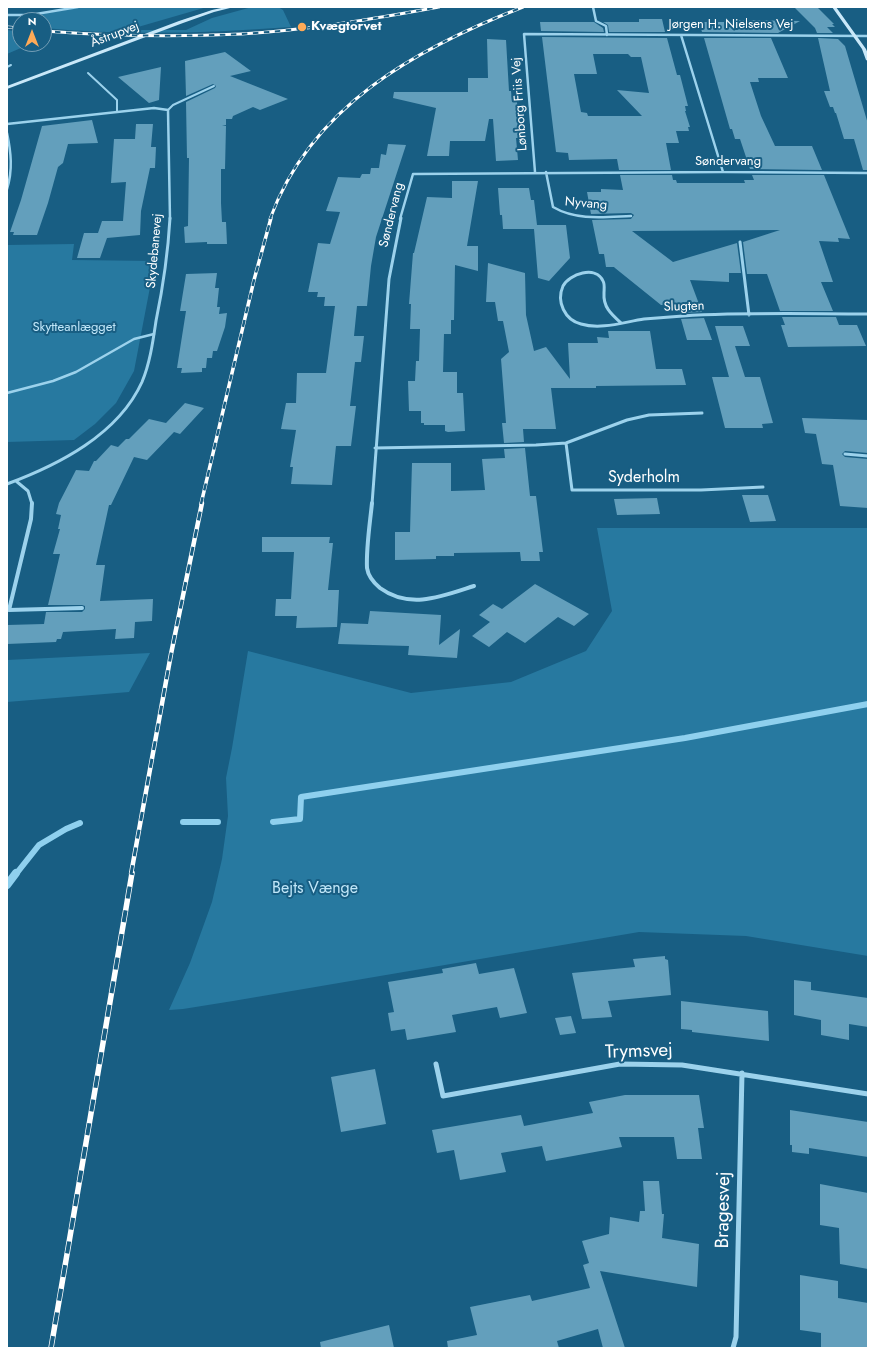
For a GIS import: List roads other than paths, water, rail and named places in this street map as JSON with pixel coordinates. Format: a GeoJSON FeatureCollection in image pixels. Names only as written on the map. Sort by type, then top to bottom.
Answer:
{"type":"FeatureCollection","features":[{"type":"Feature","properties":{"kind":"street"},"geometry":{"type":"LineString","coordinates":[[7,15],[30,15],[78,7]]}},
{"type":"Feature","properties":{"kind":"street","name":"Åstrupvej"},"geometry":{"type":"LineString","coordinates":[[8,87],[181,22],[213,11],[232,7]]}},
{"type":"Feature","properties":{"kind":"street"},"geometry":{"type":"LineString","coordinates":[[593,7],[596,21],[606,26],[607,35]]}},
{"type":"Feature","properties":{"kind":"street"},"geometry":{"type":"LineString","coordinates":[[834,7],[855,34],[864,49],[868,60]]}},
{"type":"Feature","properties":{"kind":"street","name":"Jørgen H. Nielsens Vej"},"geometry":{"type":"LineString","coordinates":[[524,34],[855,34],[868,36]]}},
{"type":"Feature","properties":{"kind":"street","name":"Lønborg Friis Vej"},"geometry":{"type":"LineString","coordinates":[[524,34],[535,172]]}},
{"type":"Feature","properties":{"kind":"street"},"geometry":{"type":"LineString","coordinates":[[681,35],[723,172]]}},
{"type":"Feature","properties":{"kind":"street"},"geometry":{"type":"LineString","coordinates":[[7,124],[154,108],[168,110]]}},
{"type":"Feature","properties":{"kind":"street","name":"Skydebanevej"},"geometry":{"type":"LineString","coordinates":[[7,484],[50,465],[80,448],[105,429],[124,409],[138,390],[146,370],[164,278],[169,231],[168,110]]}},
{"type":"Feature","properties":{"kind":"street"},"geometry":{"type":"LineString","coordinates":[[7,134],[13,166],[7,189]]}},
{"type":"Feature","properties":{"kind":"street","name":"Søndervang"},"geometry":{"type":"LineString","coordinates":[[474,586],[441,597],[422,599],[402,597],[385,591],[373,581],[367,569],[389,279],[393,247],[413,174],[535,172],[868,173]]}},
{"type":"Feature","properties":{"kind":"street","name":"Nyvang"},"geometry":{"type":"LineString","coordinates":[[546,172],[553,207],[560,212],[574,215],[631,216]]}},
{"type":"Feature","properties":{"kind":"street"},"geometry":{"type":"LineString","coordinates":[[740,242],[749,315]]}},
{"type":"Feature","properties":{"kind":"street","name":"Slugten"},"geometry":{"type":"LineString","coordinates":[[621,323],[606,310],[603,304],[604,282],[596,274],[587,272],[574,275],[567,280],[561,289],[562,306],[565,314],[576,323],[590,327],[621,323],[658,318],[749,315],[868,314]]}},
{"type":"Feature","properties":{"kind":"street"},"geometry":{"type":"LineString","coordinates":[[375,448],[536,445],[566,443],[627,420],[649,415],[702,413]]}},
{"type":"Feature","properties":{"kind":"street","name":"Syderholm"},"geometry":{"type":"LineString","coordinates":[[566,443],[572,490],[701,490],[763,487]]}},
{"type":"Feature","properties":{"kind":"street"},"geometry":{"type":"LineString","coordinates":[[845,454],[868,456]]}},
{"type":"Feature","properties":{"kind":"street"},"geometry":{"type":"LineString","coordinates":[[16,481],[28,491],[32,502],[31,519],[9,610],[82,608]]}},
{"type":"Feature","properties":{"kind":"street","name":"Trymsvej"},"geometry":{"type":"LineString","coordinates":[[436,1064],[443,1096],[620,1064],[682,1065],[742,1073],[868,1094]]}},
{"type":"Feature","properties":{"kind":"street","name":"Bragesvej"},"geometry":{"type":"LineString","coordinates":[[733,1348],[736,1337],[742,1073]]}},
{"type":"Feature","properties":{"kind":"lane"},"geometry":{"type":"LineString","coordinates":[[88,73],[117,100],[117,112]]}},
{"type":"Feature","properties":{"kind":"lane"},"geometry":{"type":"LineString","coordinates":[[168,110],[173,105],[214,86]]}},
{"type":"Feature","properties":{"kind":"lane"},"geometry":{"type":"LineString","coordinates":[[7,393],[53,381],[76,372],[134,339],[154,334]]}},
{"type":"Feature","properties":{"kind":"waterway"},"geometry":{"type":"LineString","coordinates":[[273,822],[300,819],[301,797],[685,738],[868,704]]}},
{"type":"Feature","properties":{"kind":"waterway"},"geometry":{"type":"LineString","coordinates":[[183,822],[218,822]]}},
{"type":"Feature","properties":{"kind":"waterway"},"geometry":{"type":"LineString","coordinates":[[16,874],[39,845],[66,829],[80,823]]}},
{"type":"Feature","properties":{"kind":"waterway"},"geometry":{"type":"LineString","coordinates":[[7,885],[16,873]]}},
{"type":"Feature","properties":{"kind":"railway"},"geometry":{"type":"LineString","coordinates":[[52,31],[142,36],[241,34],[340,24],[439,7]]}},
{"type":"Feature","properties":{"kind":"railway"},"geometry":{"type":"LineString","coordinates":[[270,219],[288,179],[312,144],[340,113],[372,86],[407,62],[445,42],[483,23],[523,7]]}},
{"type":"Feature","properties":{"kind":"railway"},"geometry":{"type":"LineString","coordinates":[[7,27],[12,27]]}},
{"type":"Feature","properties":{"kind":"railway"},"geometry":{"type":"LineString","coordinates":[[201,504],[254,280],[271,218]]}},
{"type":"Feature","properties":{"kind":"railway"},"geometry":{"type":"LineString","coordinates":[[131,874],[171,654],[202,503]]}},
{"type":"Feature","properties":{"kind":"railway"},"geometry":{"type":"LineString","coordinates":[[51,1348],[132,873]]}},
{"type":"Feature","properties":{"kind":"place","name":"Kvægtorvet"},"geometry":{"type":"Point","coordinates":[302,27]}},
{"type":"Feature","properties":{"kind":"park label","name":"Skytteanlægget"},"geometry":{"type":"Point","coordinates":[74,328]}},
{"type":"Feature","properties":{"kind":"park label","name":"Bejts Vænge"},"geometry":{"type":"Point","coordinates":[315,889]}}]}
